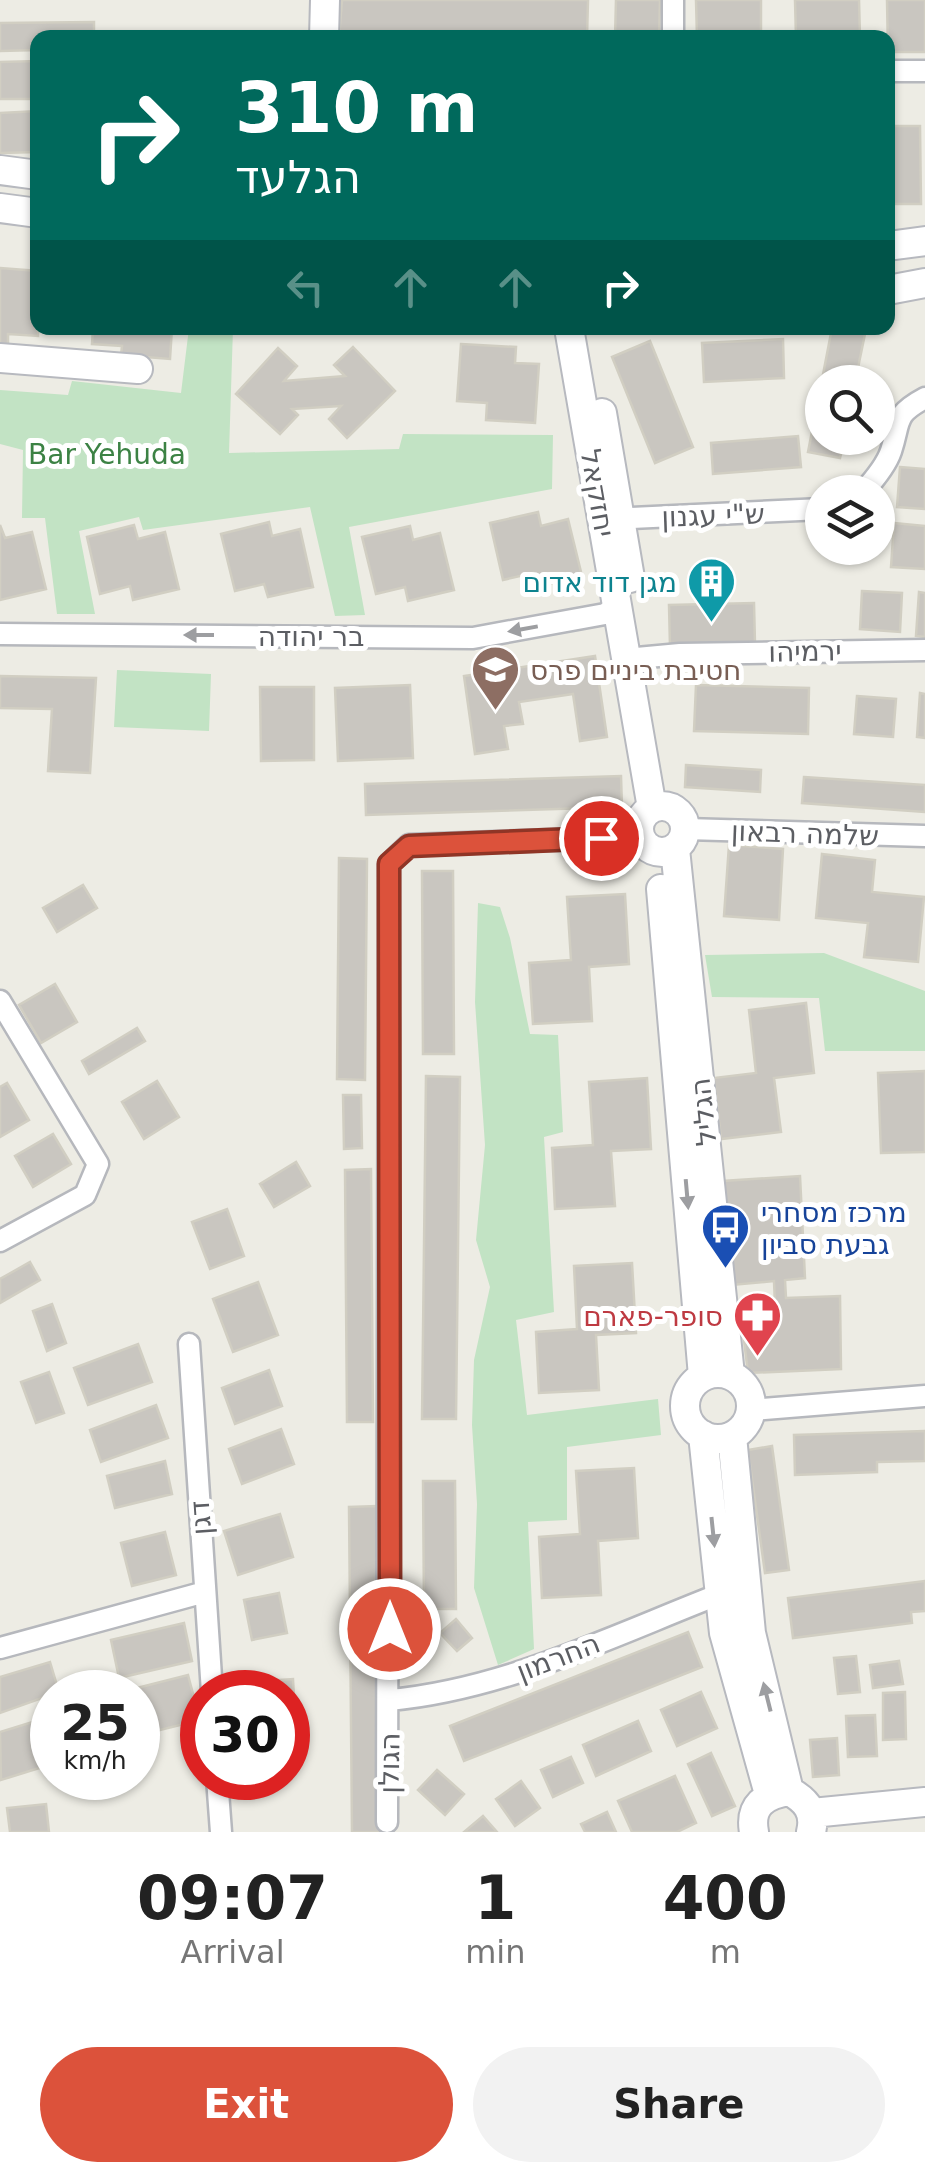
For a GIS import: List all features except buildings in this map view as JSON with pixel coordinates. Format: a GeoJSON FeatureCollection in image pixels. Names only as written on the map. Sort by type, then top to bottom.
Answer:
{"type":"FeatureCollection","features":[{"type":"Feature","properties":{"kind":"street"},"geometry":{"type":"LineString","coordinates":[[306,0],[306,30]]}},
{"type":"Feature","properties":{"kind":"street"},"geometry":{"type":"LineString","coordinates":[[324,30],[325,0]]}},
{"type":"Feature","properties":{"kind":"street"},"geometry":{"type":"LineString","coordinates":[[673,0],[673,30]]}},
{"type":"Feature","properties":{"kind":"street"},"geometry":{"type":"LineString","coordinates":[[895,71],[925,71]]}},
{"type":"Feature","properties":{"kind":"street"},"geometry":{"type":"LineString","coordinates":[[0,170],[30,175]]}},
{"type":"Feature","properties":{"kind":"street"},"geometry":{"type":"LineString","coordinates":[[0,208],[30,212]]}},
{"type":"Feature","properties":{"kind":"street"},"geometry":{"type":"LineString","coordinates":[[895,245],[925,241]]}},
{"type":"Feature","properties":{"kind":"street"},"geometry":{"type":"LineString","coordinates":[[895,289],[925,283]]}},
{"type":"Feature","properties":{"kind":"street","name":"יחזקאל"},"geometry":{"type":"LineString","coordinates":[[578,335],[591,356],[633,658]]}},
{"type":"Feature","properties":{"kind":"street"},"geometry":{"type":"LineString","coordinates":[[0,358],[138,369]]}},
{"type":"Feature","properties":{"kind":"street"},"geometry":{"type":"LineString","coordinates":[[875,475],[891,452],[895,426],[908,408],[925,398]]}},
{"type":"Feature","properties":{"kind":"street","name":"ש\"י עגנון"},"geometry":{"type":"LineString","coordinates":[[612,518],[805,512]]}},
{"type":"Feature","properties":{"kind":"street","name":"יחזקאל"},"geometry":{"type":"LineString","coordinates":[[612,518],[616,606],[633,658]]}},
{"type":"Feature","properties":{"kind":"street","name":"בר יהודה"},"geometry":{"type":"LineString","coordinates":[[0,634],[473,638],[605,614],[616,606]]}},
{"type":"Feature","properties":{"kind":"street","name":"ירמיהו"},"geometry":{"type":"LineString","coordinates":[[633,658],[925,650]]}},
{"type":"Feature","properties":{"kind":"street"},"geometry":{"type":"LineString","coordinates":[[633,658],[659,807]]}},
{"type":"Feature","properties":{"kind":"street"},"geometry":{"type":"LineString","coordinates":[[659,807],[680,814],[664,842],[640,823],[659,807]]}},
{"type":"Feature","properties":{"kind":"street","name":"שלמה רבאון"},"geometry":{"type":"LineString","coordinates":[[389,864],[409,846],[925,836]]}},
{"type":"Feature","properties":{"kind":"street","name":"הגליל"},"geometry":{"type":"LineString","coordinates":[[664,842],[717,1376]]}},
{"type":"Feature","properties":{"kind":"street","name":"הגולן"},"geometry":{"type":"LineString","coordinates":[[388,1822],[389,864]]}},
{"type":"Feature","properties":{"kind":"street"},"geometry":{"type":"LineString","coordinates":[[0,1001],[98,1164],[85,1195],[0,1241]]}},
{"type":"Feature","properties":{"kind":"street","name":"דגן"},"geometry":{"type":"LineString","coordinates":[[189,1344],[210,1670]]}},
{"type":"Feature","properties":{"kind":"street"},"geometry":{"type":"LineString","coordinates":[[717,1376],[742,1383],[749,1393],[751,1410],[742,1429],[732,1436],[714,1438],[703,1435],[689,1421],[686,1404],[688,1393],[717,1376]]}},
{"type":"Feature","properties":{"kind":"street"},"geometry":{"type":"LineString","coordinates":[[751,1410],[925,1396]]}},
{"type":"Feature","properties":{"kind":"street"},"geometry":{"type":"LineString","coordinates":[[703,1435],[724,1633],[779,1793],[807,1804],[811,1823],[925,1802]]}},
{"type":"Feature","properties":{"kind":"street"},"geometry":{"type":"LineString","coordinates":[[732,1436],[751,1632],[779,1793]]}},
{"type":"Feature","properties":{"kind":"street"},"geometry":{"type":"LineString","coordinates":[[0,1648],[205,1592]]}},
{"type":"Feature","properties":{"kind":"street","name":"החרמון"},"geometry":{"type":"LineString","coordinates":[[390,1700],[437,1695],[502,1679],[720,1594]]}},
{"type":"Feature","properties":{"kind":"street"},"geometry":{"type":"LineString","coordinates":[[751,1831],[755,1810],[779,1793]]}},
{"type":"Feature","properties":{"kind":"street"},"geometry":{"type":"LineString","coordinates":[[219,1800],[221,1832]]}},
{"type":"Feature","properties":{"kind":"green space","name":"Bar Yehuda"},"geometry":{"type":"Polygon","coordinates":[[[188,335],[233,335],[229,453],[399,449],[403,434],[553,435],[552,489],[349,527],[365,615],[335,616],[310,507],[143,530],[139,517],[79,531],[95,614],[57,614],[45,518],[22,518],[23,450],[0,444],[0,390],[68,395],[72,381],[181,393],[188,335]]]}},
{"type":"Feature","properties":{"kind":"green space"},"geometry":{"type":"Polygon","coordinates":[[[117,670],[211,674],[209,731],[114,727],[117,670]]]}},
{"type":"Feature","properties":{"kind":"green space"},"geometry":{"type":"Polygon","coordinates":[[[478,903],[500,907],[530,1034],[558,1035],[563,1132],[544,1137],[554,1312],[516,1320],[527,1415],[658,1399],[661,1435],[567,1447],[567,1520],[528,1522],[534,1649],[498,1665],[474,1588],[474,1360],[490,1287],[476,1240],[485,1145],[475,1002],[478,903]]]}},
{"type":"Feature","properties":{"kind":"green space"},"geometry":{"type":"Polygon","coordinates":[[[824,953],[925,991],[925,1051],[825,1051],[819,998],[712,997],[705,955],[824,953]]]}},
{"type":"Feature","properties":{"kind":"place","name":"מגן דוד אדום"},"geometry":{"type":"Point","coordinates":[712,624]}},
{"type":"Feature","properties":{"kind":"place","name":"חטיבת ביניים פרס"},"geometry":{"type":"Point","coordinates":[495,712]}},
{"type":"Feature","properties":{"kind":"place","name":"מרכז מסחרי גבעת סביון"},"geometry":{"type":"Point","coordinates":[726,1270]}},
{"type":"Feature","properties":{"kind":"place","name":"סופר-פארם"},"geometry":{"type":"Point","coordinates":[758,1358]}},
{"type":"Feature","properties":{"kind":"route"},"geometry":{"type":"LineString","coordinates":[[390,1629],[389,864],[409,846],[601,838]]}}]}
